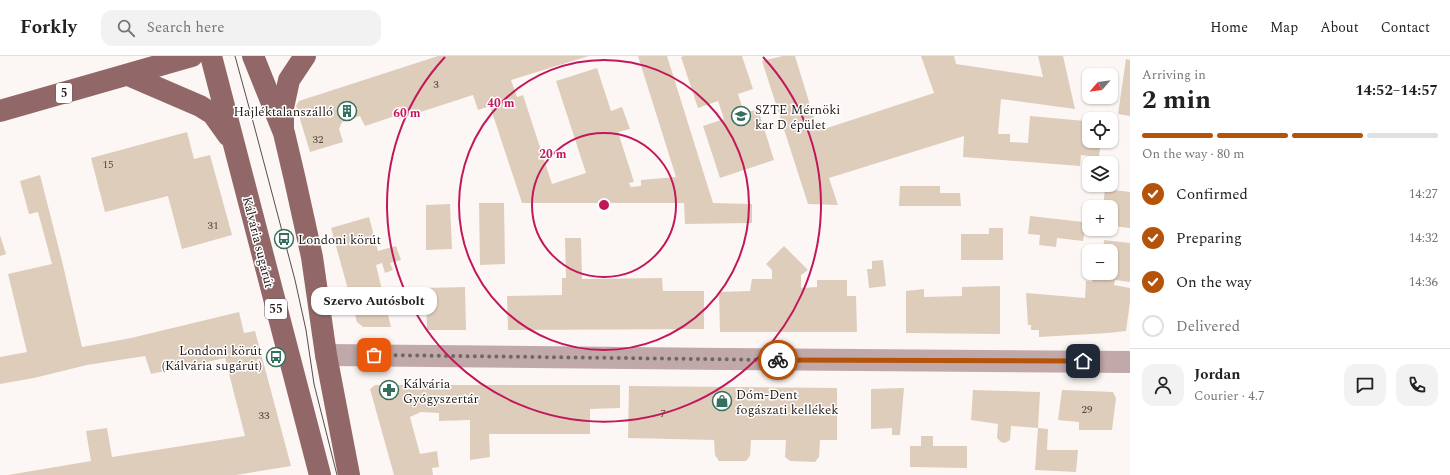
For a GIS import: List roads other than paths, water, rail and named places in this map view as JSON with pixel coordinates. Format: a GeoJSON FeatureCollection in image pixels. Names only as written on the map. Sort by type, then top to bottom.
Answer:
{"type":"FeatureCollection","features":[{"type":"Feature","properties":{"kind":"main road","name":"5"},"geometry":{"type":"LineString","coordinates":[[0,111],[128,76],[192,56]]}},
{"type":"Feature","properties":{"kind":"main road","name":"Kálvária sugárút"},"geometry":{"type":"LineString","coordinates":[[212,56],[320,475]]}},
{"type":"Feature","properties":{"kind":"main road"},"geometry":{"type":"LineString","coordinates":[[253,56],[284,133],[312,257],[326,355],[349,475]]}},
{"type":"Feature","properties":{"kind":"main road"},"geometry":{"type":"LineString","coordinates":[[284,133],[283,108],[289,80],[305,56]]}},
{"type":"Feature","properties":{"kind":"main road"},"geometry":{"type":"LineString","coordinates":[[128,76],[200,106],[213,114],[234,143]]}},
{"type":"Feature","properties":{"kind":"street"},"geometry":{"type":"LineString","coordinates":[[326,355],[1130,362]]}},
{"type":"Feature","properties":{"kind":"tram line"},"geometry":{"type":"LineString","coordinates":[[235,56],[295,280],[306,330],[314,384],[337,475]]}},
{"type":"Feature","properties":{"kind":"place","name":"Hajléktalanszálló"},"geometry":{"type":"Point","coordinates":[347,111]}},
{"type":"Feature","properties":{"kind":"place","name":"SZTE Mérnöki kar D épület"},"geometry":{"type":"Point","coordinates":[741,116]}},
{"type":"Feature","properties":{"kind":"place","name":"Londoni körút"},"geometry":{"type":"Point","coordinates":[284,239]}},
{"type":"Feature","properties":{"kind":"place","name":"Szervo Autósbolt"},"geometry":{"type":"Point","coordinates":[374,355]}},
{"type":"Feature","properties":{"kind":"place","name":"Londoni körút (Kálvária sugárút)"},"geometry":{"type":"Point","coordinates":[276,357]}},
{"type":"Feature","properties":{"kind":"place","name":"Kálvária Gyógyszertár"},"geometry":{"type":"Point","coordinates":[389,390]}},
{"type":"Feature","properties":{"kind":"place","name":"Dóm-Dent fogászati kellékek"},"geometry":{"type":"Point","coordinates":[722,401]}}]}
